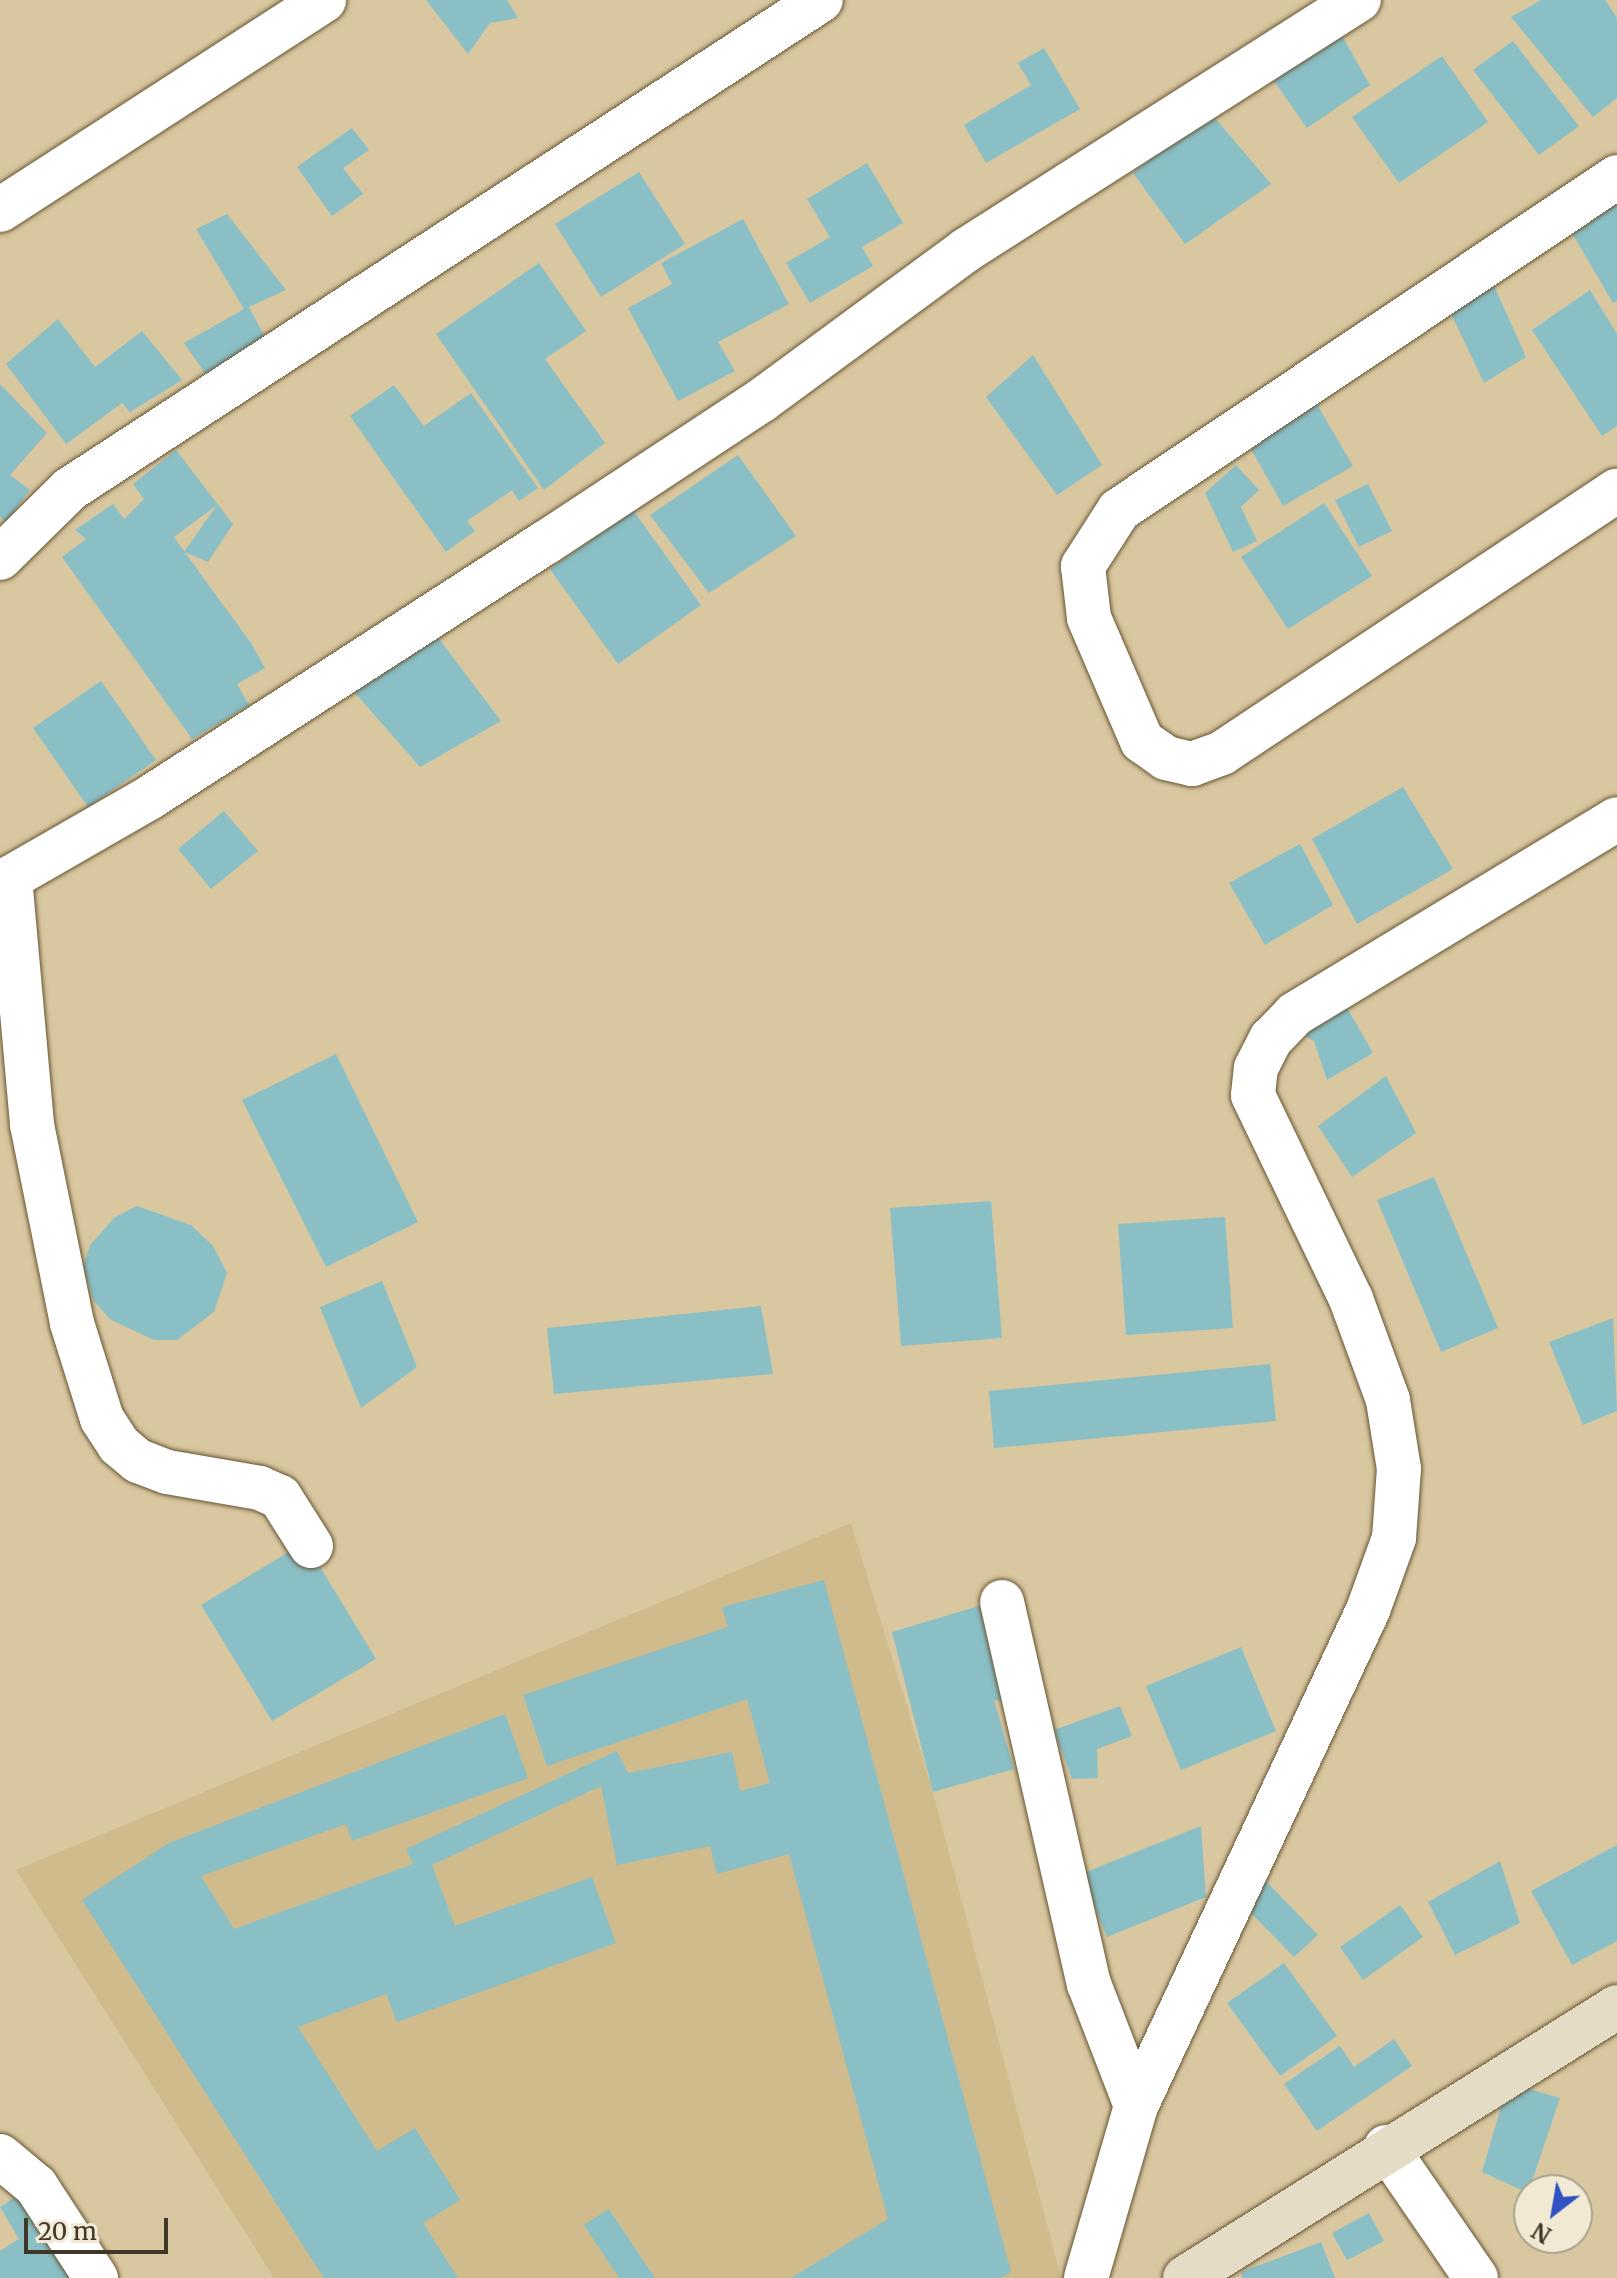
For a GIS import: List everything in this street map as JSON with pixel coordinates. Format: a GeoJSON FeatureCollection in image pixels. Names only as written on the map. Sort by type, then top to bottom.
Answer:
{"type":"FeatureCollection","features":[{"type":"Feature","properties":{"kind":"main road"},"geometry":{"type":"LineString","coordinates":[[1185,2278],[1386,2147],[1617,2007]]}},
{"type":"Feature","properties":{"kind":"street"},"geometry":{"type":"LineString","coordinates":[[0,210],[324,0]]}},
{"type":"Feature","properties":{"kind":"street"},"geometry":{"type":"LineString","coordinates":[[0,558],[70,489],[821,0]]}},
{"type":"Feature","properties":{"kind":"street"},"geometry":{"type":"LineString","coordinates":[[311,1546],[280,1497],[260,1488],[167,1472],[138,1461],[119,1445],[102,1419],[72,1323],[32,1124],[5,874],[149,798],[532,552],[762,400],[966,250],[1359,0]]}},
{"type":"Feature","properties":{"kind":"street"},"geometry":{"type":"LineString","coordinates":[[1617,177],[1119,510],[1083,566],[1089,618],[1142,741],[1166,758],[1192,764],[1222,753],[1617,491]]}},
{"type":"Feature","properties":{"kind":"street"},"geometry":{"type":"LineString","coordinates":[[1086,2278],[1136,2106],[1368,1610],[1394,1538],[1399,1469],[1388,1400],[1351,1299],[1253,1095],[1256,1068],[1271,1039],[1295,1014],[1617,819]]}},
{"type":"Feature","properties":{"kind":"street"},"geometry":{"type":"LineString","coordinates":[[1002,1602],[1089,1984],[1136,2106]]}},
{"type":"Feature","properties":{"kind":"street"},"geometry":{"type":"LineString","coordinates":[[1386,2147],[1476,2278]]}},
{"type":"Feature","properties":{"kind":"street"},"geometry":{"type":"LineString","coordinates":[[0,2156],[36,2186],[96,2278]]}},
{"type":"Feature","properties":{"kind":"shaded area"},"geometry":{"type":"Polygon","coordinates":[[[851,1523],[933,1792],[1061,2278],[274,2278],[16,1870],[851,1523]]]}},
{"type":"Feature","properties":{"kind":"building"},"geometry":{"type":"Polygon","coordinates":[[[426,0],[507,0],[518,18],[490,23],[468,54],[426,0]]]}},
{"type":"Feature","properties":{"kind":"building"},"geometry":{"type":"Polygon","coordinates":[[[1541,0],[1605,0],[1617,18],[1617,98],[1593,117],[1511,17],[1541,0]]]}},
{"type":"Feature","properties":{"kind":"building"},"geometry":{"type":"Polygon","coordinates":[[[1337,27],[1370,85],[1307,128],[1267,71],[1337,27]]]}},
{"type":"Feature","properties":{"kind":"building"},"geometry":{"type":"Polygon","coordinates":[[[1513,41],[1579,126],[1539,155],[1473,70],[1513,41]]]}},
{"type":"Feature","properties":{"kind":"building"},"geometry":{"type":"Polygon","coordinates":[[[1044,48],[1080,109],[986,163],[964,125],[1031,85],[1018,63],[1044,48]]]}},
{"type":"Feature","properties":{"kind":"building"},"geometry":{"type":"Polygon","coordinates":[[[1442,56],[1488,122],[1399,183],[1352,117],[1442,56]]]}},
{"type":"Feature","properties":{"kind":"building"},"geometry":{"type":"Polygon","coordinates":[[[1210,112],[1271,184],[1185,244],[1133,173],[1210,112]]]}},
{"type":"Feature","properties":{"kind":"building"},"geometry":{"type":"Polygon","coordinates":[[[352,128],[369,150],[343,168],[363,194],[332,216],[297,167],[352,128]]]}},
{"type":"Feature","properties":{"kind":"building"},"geometry":{"type":"Polygon","coordinates":[[[867,163],[903,223],[862,247],[873,266],[810,303],[786,263],[830,237],[807,199],[867,163]]]}},
{"type":"Feature","properties":{"kind":"building"},"geometry":{"type":"Polygon","coordinates":[[[639,172],[685,244],[601,297],[555,224],[639,172]]]}},
{"type":"Feature","properties":{"kind":"building"},"geometry":{"type":"Polygon","coordinates":[[[1617,201],[1617,301],[1613,303],[1572,233],[1617,201]]]}},
{"type":"Feature","properties":{"kind":"building"},"geometry":{"type":"Polygon","coordinates":[[[227,214],[286,290],[249,307],[268,343],[209,379],[184,343],[244,309],[196,229],[227,214]]]}},
{"type":"Feature","properties":{"kind":"building"},"geometry":{"type":"Polygon","coordinates":[[[743,219],[789,304],[718,342],[735,371],[678,401],[628,308],[672,284],[661,263],[743,219]]]}},
{"type":"Feature","properties":{"kind":"building"},"geometry":{"type":"Polygon","coordinates":[[[539,263],[586,331],[545,359],[605,443],[544,490],[436,334],[539,263]]]}},
{"type":"Feature","properties":{"kind":"building"},"geometry":{"type":"Polygon","coordinates":[[[1491,279],[1526,357],[1484,383],[1447,305],[1491,279]]]}},
{"type":"Feature","properties":{"kind":"building"},"geometry":{"type":"Polygon","coordinates":[[[1590,290],[1617,334],[1617,426],[1602,436],[1532,330],[1590,290]]]}},
{"type":"Feature","properties":{"kind":"building"},"geometry":{"type":"Polygon","coordinates":[[[58,319],[95,367],[142,331],[182,380],[130,412],[122,403],[66,444],[6,364],[58,319]]]}},
{"type":"Feature","properties":{"kind":"building"},"geometry":{"type":"Polygon","coordinates":[[[1033,355],[1102,465],[1057,495],[986,397],[1033,355]]]}},
{"type":"Feature","properties":{"kind":"building"},"geometry":{"type":"Polygon","coordinates":[[[0,384],[47,433],[10,475],[30,490],[6,522],[0,517],[0,384]]]}},
{"type":"Feature","properties":{"kind":"building"},"geometry":{"type":"Polygon","coordinates":[[[394,385],[424,426],[471,393],[538,488],[519,501],[512,490],[467,521],[475,531],[446,552],[350,416],[394,385]]]}},
{"type":"Feature","properties":{"kind":"building"},"geometry":{"type":"Polygon","coordinates":[[[1311,394],[1353,466],[1283,506],[1242,433],[1311,394]]]}},
{"type":"Feature","properties":{"kind":"building"},"geometry":{"type":"Polygon","coordinates":[[[176,450],[233,524],[208,562],[185,552],[251,643],[265,668],[237,684],[249,705],[192,739],[62,557],[86,539],[75,530],[113,504],[124,519],[144,499],[133,484],[176,450]],[[217,505],[174,537],[184,552],[217,505]]]}},
{"type":"Feature","properties":{"kind":"building"},"geometry":{"type":"Polygon","coordinates":[[[738,455],[796,536],[709,593],[650,515],[738,455]]]}},
{"type":"Feature","properties":{"kind":"building"},"geometry":{"type":"Polygon","coordinates":[[[1236,465],[1259,490],[1241,507],[1257,541],[1233,552],[1205,493],[1236,465]]]}},
{"type":"Feature","properties":{"kind":"building"},"geometry":{"type":"Polygon","coordinates":[[[1368,484],[1392,531],[1359,547],[1335,500],[1368,484]]]}},
{"type":"Feature","properties":{"kind":"building"},"geometry":{"type":"Polygon","coordinates":[[[1324,503],[1372,576],[1288,629],[1241,557],[1324,503]]]}},
{"type":"Feature","properties":{"kind":"building"},"geometry":{"type":"Polygon","coordinates":[[[633,510],[701,605],[618,664],[550,569],[633,510]]]}},
{"type":"Feature","properties":{"kind":"building"},"geometry":{"type":"Polygon","coordinates":[[[433,631],[501,721],[420,767],[348,685],[433,631]]]}},
{"type":"Feature","properties":{"kind":"building"},"geometry":{"type":"Polygon","coordinates":[[[101,681],[156,760],[88,807],[33,728],[101,681]]]}},
{"type":"Feature","properties":{"kind":"building"},"geometry":{"type":"Polygon","coordinates":[[[1403,787],[1453,869],[1357,924],[1312,839],[1403,787]]]}},
{"type":"Feature","properties":{"kind":"building"},"geometry":{"type":"Polygon","coordinates":[[[224,811],[258,851],[211,889],[178,849],[224,811]]]}},
{"type":"Feature","properties":{"kind":"building"},"geometry":{"type":"Polygon","coordinates":[[[1300,844],[1333,905],[1265,945],[1229,883],[1300,844]]]}},
{"type":"Feature","properties":{"kind":"building"},"geometry":{"type":"Polygon","coordinates":[[[1342,999],[1373,1053],[1327,1080],[1314,1041],[1296,1031],[1342,999]]]}},
{"type":"Feature","properties":{"kind":"building"},"geometry":{"type":"Polygon","coordinates":[[[336,1054],[418,1222],[326,1267],[242,1100],[336,1054]]]}},
{"type":"Feature","properties":{"kind":"building"},"geometry":{"type":"Polygon","coordinates":[[[1386,1076],[1416,1133],[1352,1177],[1318,1126],[1386,1076]]]}},
{"type":"Feature","properties":{"kind":"building"},"geometry":{"type":"Polygon","coordinates":[[[1434,1177],[1498,1328],[1441,1352],[1377,1200],[1434,1177]]]}},
{"type":"Feature","properties":{"kind":"building"},"geometry":{"type":"Polygon","coordinates":[[[991,1201],[1002,1338],[901,1346],[890,1208],[991,1201]]]}},
{"type":"Feature","properties":{"kind":"building"},"geometry":{"type":"Polygon","coordinates":[[[137,1206],[191,1225],[213,1246],[227,1273],[214,1312],[177,1340],[154,1340],[111,1320],[94,1301],[83,1267],[90,1245],[115,1217],[137,1206]]]}},
{"type":"Feature","properties":{"kind":"building"},"geometry":{"type":"Polygon","coordinates":[[[1225,1217],[1233,1328],[1126,1335],[1118,1224],[1225,1217]]]}},
{"type":"Feature","properties":{"kind":"building"},"geometry":{"type":"Polygon","coordinates":[[[382,1281],[417,1367],[361,1408],[320,1307],[382,1281]]]}},
{"type":"Feature","properties":{"kind":"building"},"geometry":{"type":"Polygon","coordinates":[[[761,1306],[773,1374],[554,1394],[547,1328],[761,1306]]]}},
{"type":"Feature","properties":{"kind":"building"},"geometry":{"type":"Polygon","coordinates":[[[1613,1318],[1617,1411],[1583,1425],[1549,1342],[1613,1318]]]}},
{"type":"Feature","properties":{"kind":"building"},"geometry":{"type":"Polygon","coordinates":[[[1270,1364],[1276,1421],[994,1448],[989,1391],[1270,1364]]]}},
{"type":"Feature","properties":{"kind":"building"},"geometry":{"type":"Polygon","coordinates":[[[305,1542],[376,1659],[272,1721],[201,1605],[305,1542]]]}},
{"type":"Feature","properties":{"kind":"building"},"geometry":{"type":"Polygon","coordinates":[[[824,1580],[1011,2272],[1001,2278],[791,2278],[888,2219],[789,1854],[717,1874],[710,1846],[617,1865],[601,1786],[432,1865],[455,1926],[592,1877],[616,1943],[397,2022],[386,1994],[298,2027],[377,2151],[415,2128],[460,2200],[423,2223],[458,2278],[324,2278],[82,1900],[169,1843],[505,1714],[528,1778],[352,1841],[346,1824],[201,1876],[234,1929],[413,1864],[406,1849],[617,1751],[628,1773],[732,1752],[740,1791],[770,1783],[747,1699],[547,1766],[523,1695],[728,1627],[722,1607],[824,1580]]]}},
{"type":"Feature","properties":{"kind":"building"},"geometry":{"type":"Polygon","coordinates":[[[982,1605],[1012,1701],[994,1700],[1014,1769],[933,1792],[892,1632],[982,1605]]]}},
{"type":"Feature","properties":{"kind":"building"},"geometry":{"type":"Polygon","coordinates":[[[1241,1647],[1276,1731],[1181,1770],[1146,1686],[1241,1647]]]}},
{"type":"Feature","properties":{"kind":"building"},"geometry":{"type":"Polygon","coordinates":[[[1120,1706],[1132,1736],[1097,1749],[1098,1778],[1072,1779],[1054,1730],[1120,1706]]]}},
{"type":"Feature","properties":{"kind":"building"},"geometry":{"type":"Polygon","coordinates":[[[1201,1826],[1206,1897],[1107,1937],[1081,1874],[1201,1826]]]}},
{"type":"Feature","properties":{"kind":"building"},"geometry":{"type":"Polygon","coordinates":[[[1617,1845],[1617,1941],[1572,1965],[1531,1891],[1617,1845]]]}},
{"type":"Feature","properties":{"kind":"building"},"geometry":{"type":"Polygon","coordinates":[[[1500,1861],[1520,1923],[1455,1955],[1428,1902],[1500,1861]]]}},
{"type":"Feature","properties":{"kind":"building"},"geometry":{"type":"Polygon","coordinates":[[[1264,1879],[1318,1935],[1294,1957],[1240,1902],[1264,1879]]]}},
{"type":"Feature","properties":{"kind":"building"},"geometry":{"type":"Polygon","coordinates":[[[1400,1905],[1423,1937],[1363,1980],[1340,1947],[1400,1905]]]}},
{"type":"Feature","properties":{"kind":"building"},"geometry":{"type":"Polygon","coordinates":[[[1284,1963],[1337,2036],[1280,2076],[1227,2003],[1284,1963]]]}},
{"type":"Feature","properties":{"kind":"building"},"geometry":{"type":"Polygon","coordinates":[[[1394,2039],[1412,2066],[1317,2131],[1284,2084],[1340,2046],[1354,2067],[1394,2039]]]}},
{"type":"Feature","properties":{"kind":"building"},"geometry":{"type":"Polygon","coordinates":[[[1508,2083],[1560,2098],[1534,2174],[1513,2174],[1513,2186],[1482,2172],[1508,2083]]]}},
{"type":"Feature","properties":{"kind":"building"},"geometry":{"type":"Polygon","coordinates":[[[27,2189],[85,2278],[0,2278],[0,2251],[19,2239],[0,2207],[27,2189]]]}},
{"type":"Feature","properties":{"kind":"building"},"geometry":{"type":"Polygon","coordinates":[[[609,2209],[655,2278],[619,2278],[584,2225],[609,2209]]]}},
{"type":"Feature","properties":{"kind":"building"},"geometry":{"type":"Polygon","coordinates":[[[1369,2213],[1384,2241],[1347,2260],[1332,2233],[1369,2213]]]}},
{"type":"Feature","properties":{"kind":"building"},"geometry":{"type":"Polygon","coordinates":[[[1321,2242],[1335,2278],[1243,2278],[1241,2272],[1321,2242]]]}}]}
